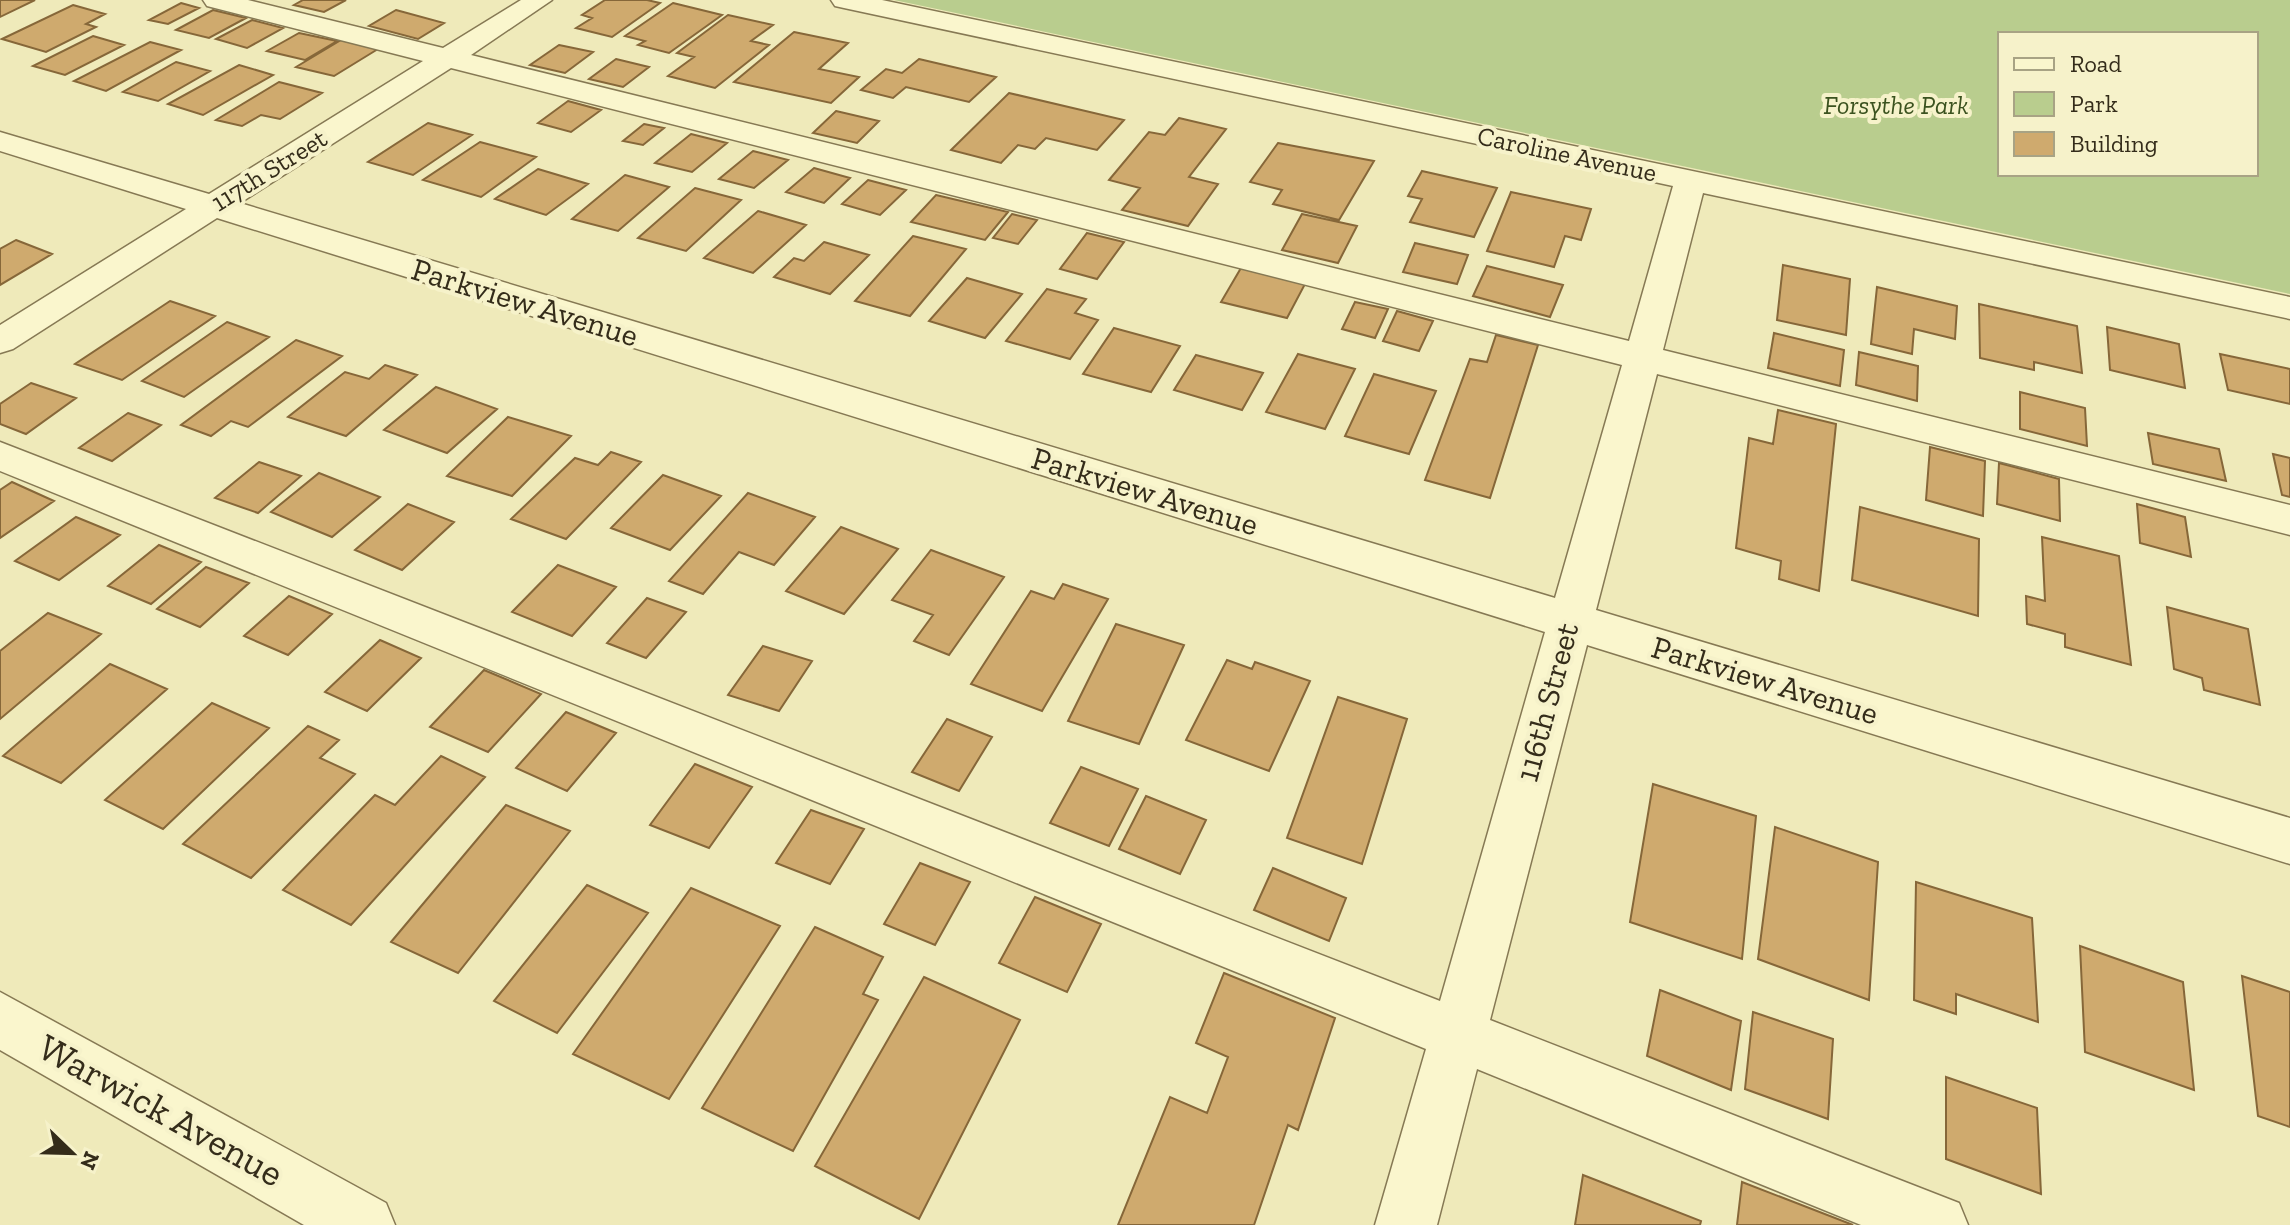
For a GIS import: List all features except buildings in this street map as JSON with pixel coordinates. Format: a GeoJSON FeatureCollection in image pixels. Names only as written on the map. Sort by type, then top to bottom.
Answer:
{"type":"FeatureCollection","features":[{"type":"Feature","properties":{"kind":"street"},"geometry":{"type":"LineString","coordinates":[[216,0],[2290,520]]}},
{"type":"Feature","properties":{"kind":"street","name":"117th Street"},"geometry":{"type":"LineString","coordinates":[[0,341],[539,0]]}},
{"type":"Feature","properties":{"kind":"street","name":"Caroline Avenue"},"geometry":{"type":"LineString","coordinates":[[844,0],[2290,308]]}},
{"type":"Feature","properties":{"kind":"street","name":"Parkview Avenue"},"geometry":{"type":"LineString","coordinates":[[0,141],[2290,841]]}},
{"type":"Feature","properties":{"kind":"street","name":"116th Street"},"geometry":{"type":"LineString","coordinates":[[1406,1225],[1691,180]]}},
{"type":"Feature","properties":{"kind":"street"},"geometry":{"type":"LineString","coordinates":[[0,456],[1937,1225]]}},
{"type":"Feature","properties":{"kind":"street","name":"Warwick Avenue"},"geometry":{"type":"LineString","coordinates":[[0,1019],[364,1225]]}},
{"type":"Feature","properties":{"kind":"green space","name":"Forsythe Park"},"geometry":{"type":"Polygon","coordinates":[[[894,0],[2290,0],[2290,294],[894,0]]]}}]}
